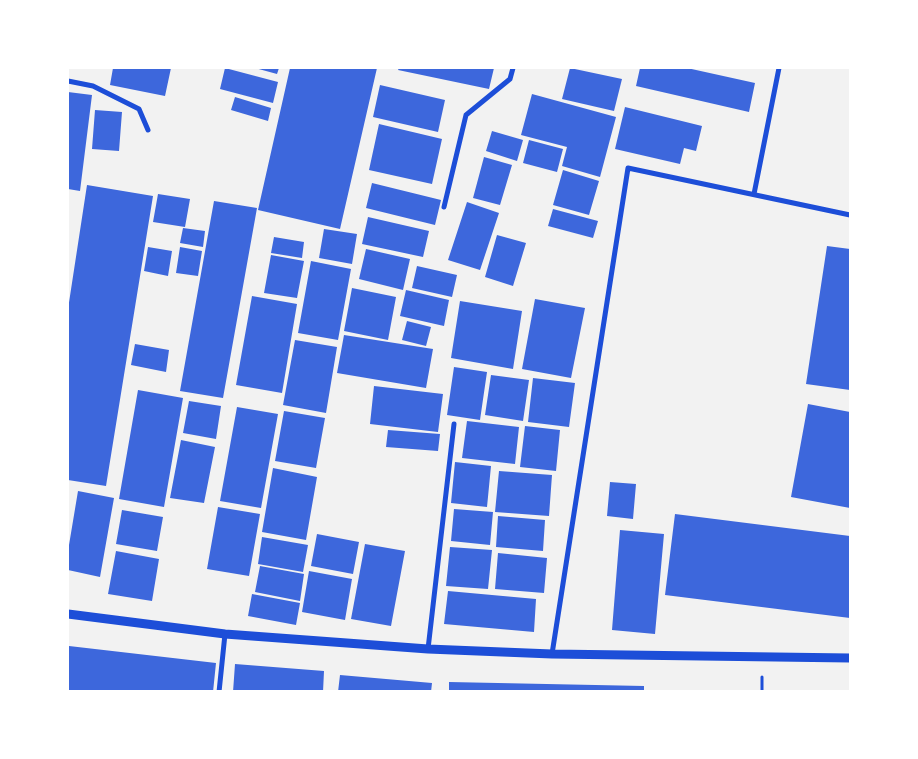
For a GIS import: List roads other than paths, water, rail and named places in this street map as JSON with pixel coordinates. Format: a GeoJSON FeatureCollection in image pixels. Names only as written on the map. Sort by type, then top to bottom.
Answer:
{"type":"FeatureCollection","features":[{"type":"Feature","properties":{"kind":"street"},"geometry":{"type":"LineString","coordinates":[[444,207],[466,115],[510,79],[513,68]]}},
{"type":"Feature","properties":{"kind":"street"},"geometry":{"type":"LineString","coordinates":[[754,194],[779,68]]}},
{"type":"Feature","properties":{"kind":"street"},"geometry":{"type":"LineString","coordinates":[[68,81],[93,86],[139,109],[148,130]]}},
{"type":"Feature","properties":{"kind":"street"},"geometry":{"type":"LineString","coordinates":[[552,654],[628,168],[850,214]]}},
{"type":"Feature","properties":{"kind":"street"},"geometry":{"type":"LineString","coordinates":[[428,649],[454,424]]}},
{"type":"Feature","properties":{"kind":"street"},"geometry":{"type":"LineString","coordinates":[[68,614],[225,634],[428,649],[552,654],[850,658]]}},
{"type":"Feature","properties":{"kind":"street"},"geometry":{"type":"LineString","coordinates":[[218,692],[225,634]]}}]}
